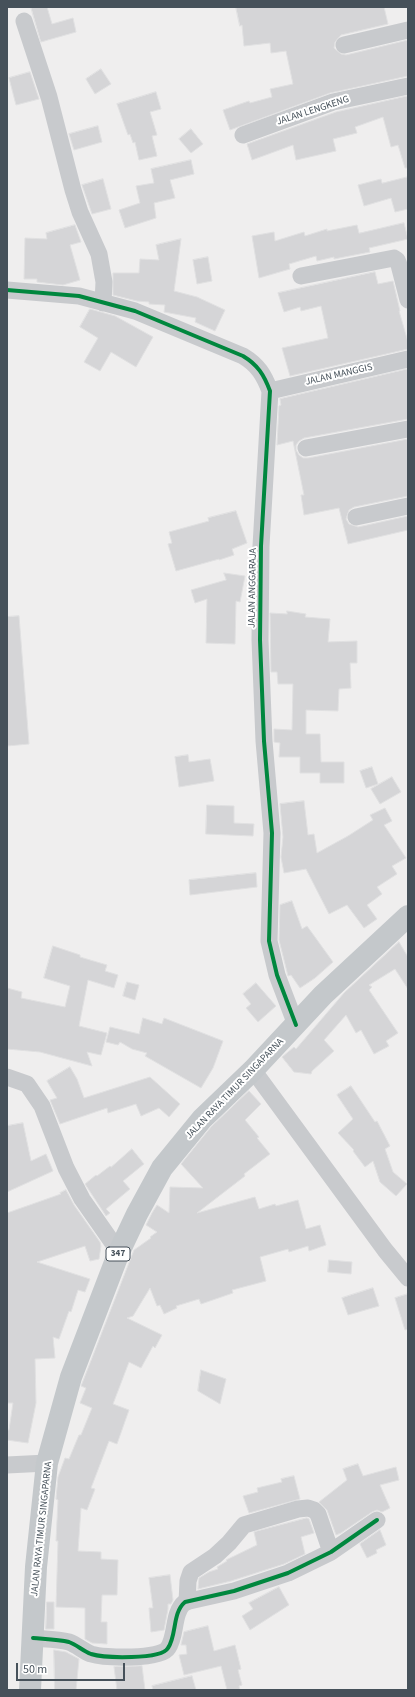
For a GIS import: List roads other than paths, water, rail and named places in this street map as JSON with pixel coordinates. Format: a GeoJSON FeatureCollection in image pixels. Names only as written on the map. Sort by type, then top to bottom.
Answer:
{"type":"FeatureCollection","features":[{"type":"Feature","properties":{"kind":"main road","name":"JALAN RAYA TIMUR SINGAPARNA"},"geometry":{"type":"LineString","coordinates":[[30,1690],[36,1567],[47,1463],[71,1377],[119,1252],[137,1214],[162,1168],[202,1119],[253,1070],[323,995],[408,916]]}},
{"type":"Feature","properties":{"kind":"street"},"geometry":{"type":"LineString","coordinates":[[24,21],[49,97],[80,212],[99,254],[104,282],[103,303]]}},
{"type":"Feature","properties":{"kind":"street"},"geometry":{"type":"LineString","coordinates":[[344,45],[408,30]]}},
{"type":"Feature","properties":{"kind":"street","name":"JALAN LENGKENG"},"geometry":{"type":"LineString","coordinates":[[244,135],[333,102],[408,86]]}},
{"type":"Feature","properties":{"kind":"street"},"geometry":{"type":"LineString","coordinates":[[301,276],[394,258],[397,260],[399,265],[408,300]]}},
{"type":"Feature","properties":{"kind":"street"},"geometry":{"type":"LineString","coordinates":[[7,290],[79,296],[135,311],[244,356],[258,368],[265,378],[270,390]]}},
{"type":"Feature","properties":{"kind":"street","name":"JALAN MANGGIS"},"geometry":{"type":"LineString","coordinates":[[270,390],[408,359]]}},
{"type":"Feature","properties":{"kind":"street","name":"JALAN ANGGARAJA"},"geometry":{"type":"LineString","coordinates":[[270,390],[261,546],[260,640],[264,742],[272,833],[269,941],[278,975],[296,1025]]}},
{"type":"Feature","properties":{"kind":"street"},"geometry":{"type":"LineString","coordinates":[[306,448],[408,429]]}},
{"type":"Feature","properties":{"kind":"street"},"geometry":{"type":"LineString","coordinates":[[356,517],[408,506]]}},
{"type":"Feature","properties":{"kind":"street"},"geometry":{"type":"LineString","coordinates":[[253,1070],[385,1250],[408,1278]]}},
{"type":"Feature","properties":{"kind":"street"},"geometry":{"type":"LineString","coordinates":[[7,1077],[27,1084],[42,1106],[66,1168],[82,1199],[119,1252]]}},
{"type":"Feature","properties":{"kind":"street"},"geometry":{"type":"LineString","coordinates":[[7,1465],[47,1463]]}},
{"type":"Feature","properties":{"kind":"street"},"geometry":{"type":"LineString","coordinates":[[187,1602],[188,1582],[191,1572],[215,1556],[229,1544],[244,1525],[298,1509],[308,1508],[314,1510],[318,1514],[331,1552]]}},
{"type":"Feature","properties":{"kind":"street"},"geometry":{"type":"LineString","coordinates":[[33,1638],[69,1642],[92,1654],[107,1656],[158,1654],[169,1647],[176,1618],[182,1605],[187,1602],[234,1591],[288,1574],[331,1552],[377,1520]]}}]}
